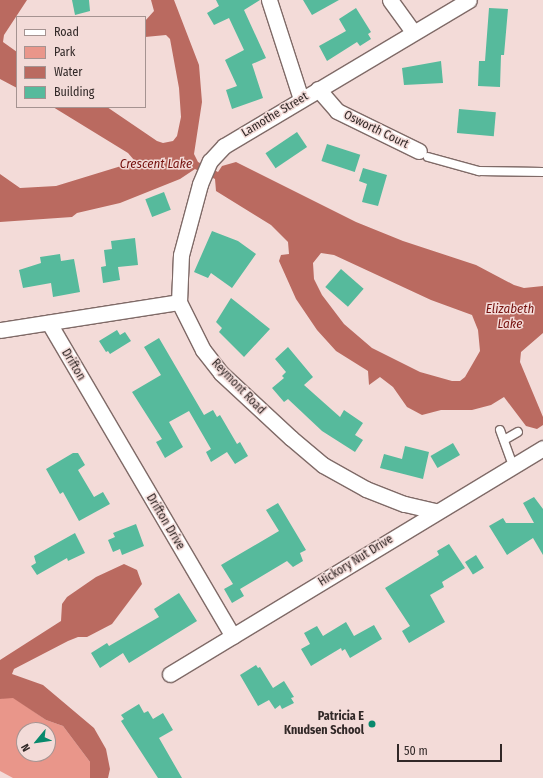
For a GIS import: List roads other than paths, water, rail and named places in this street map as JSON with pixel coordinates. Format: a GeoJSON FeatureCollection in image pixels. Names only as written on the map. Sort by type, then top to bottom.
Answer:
{"type":"FeatureCollection","features":[{"type":"Feature","properties":{"kind":"street"},"geometry":{"type":"LineString","coordinates":[[269,0],[301,99]]}},
{"type":"Feature","properties":{"kind":"street"},"geometry":{"type":"LineString","coordinates":[[390,0],[413,32]]}},
{"type":"Feature","properties":{"kind":"street","name":"Lamothe Street"},"geometry":{"type":"LineString","coordinates":[[180,302],[181,255],[206,171],[224,146],[468,0]]}},
{"type":"Feature","properties":{"kind":"street","name":"Osworth Court"},"geometry":{"type":"LineString","coordinates":[[318,89],[337,111],[424,154]]}},
{"type":"Feature","properties":{"kind":"street"},"geometry":{"type":"LineString","coordinates":[[0,330],[180,302]]}},
{"type":"Feature","properties":{"kind":"street","name":"Reymont Road"},"geometry":{"type":"LineString","coordinates":[[180,302],[203,350],[221,373],[291,438],[324,465],[366,489],[404,504],[435,511]]}},
{"type":"Feature","properties":{"kind":"street","name":"Drifton"},"geometry":{"type":"LineString","coordinates":[[50,323],[98,407]]}},
{"type":"Feature","properties":{"kind":"street","name":"Drifton Drive"},"geometry":{"type":"LineString","coordinates":[[98,407],[233,636]]}},
{"type":"Feature","properties":{"kind":"street","name":"Hickory Nut Drive"},"geometry":{"type":"LineString","coordinates":[[170,674],[435,511],[543,448]]}},
{"type":"Feature","properties":{"kind":"lane"},"geometry":{"type":"LineString","coordinates":[[424,154],[479,171],[543,172]]}},
{"type":"Feature","properties":{"kind":"lane"},"geometry":{"type":"LineString","coordinates":[[500,430],[512,466]]}},
{"type":"Feature","properties":{"kind":"lane"},"geometry":{"type":"LineString","coordinates":[[504,440],[518,432]]}},
{"type":"Feature","properties":{"kind":"water"},"geometry":{"type":"Polygon","coordinates":[[[0,0],[27,0],[4,35],[3,42],[16,51],[16,87],[0,79],[0,0]]]}},
{"type":"Feature","properties":{"kind":"water","name":"Elizabeth Lake"},"geometry":{"type":"Polygon","coordinates":[[[151,0],[174,0],[199,65],[202,102],[194,154],[198,162],[218,172],[222,166],[236,162],[356,222],[403,241],[476,265],[514,285],[524,288],[543,286],[543,333],[521,352],[520,362],[543,417],[543,425],[537,429],[526,426],[504,397],[491,405],[472,410],[441,410],[422,415],[407,407],[393,387],[380,377],[369,385],[368,371],[336,351],[317,330],[296,299],[279,261],[281,255],[289,254],[288,242],[271,225],[216,191],[215,179],[195,169],[180,179],[120,203],[77,213],[72,217],[0,222],[0,174],[20,188],[56,186],[131,163],[134,160],[128,153],[55,108],[108,108],[157,141],[163,143],[173,141],[177,136],[181,117],[179,88],[170,39],[166,35],[146,37],[146,20],[154,11],[151,0]],[[321,253],[313,263],[314,279],[322,295],[344,324],[372,348],[420,372],[452,381],[460,381],[465,377],[480,351],[478,330],[472,315],[431,300],[334,255],[321,253]]]}},
{"type":"Feature","properties":{"kind":"water"},"geometry":{"type":"Polygon","coordinates":[[[124,564],[137,570],[142,584],[112,624],[87,637],[78,637],[68,641],[14,669],[12,674],[43,685],[94,728],[106,749],[110,769],[108,778],[90,778],[90,762],[63,726],[56,724],[56,722],[46,720],[13,698],[0,699],[0,660],[61,621],[62,604],[67,597],[96,577],[124,564]]]}},
{"type":"Feature","properties":{"kind":"place","name":"Patricia E Knudsen School"},"geometry":{"type":"Point","coordinates":[372,724]}},
{"type":"Feature","properties":{"kind":"water label","name":"Crescent Lake"},"geometry":{"type":"Point","coordinates":[156,164]}}]}
